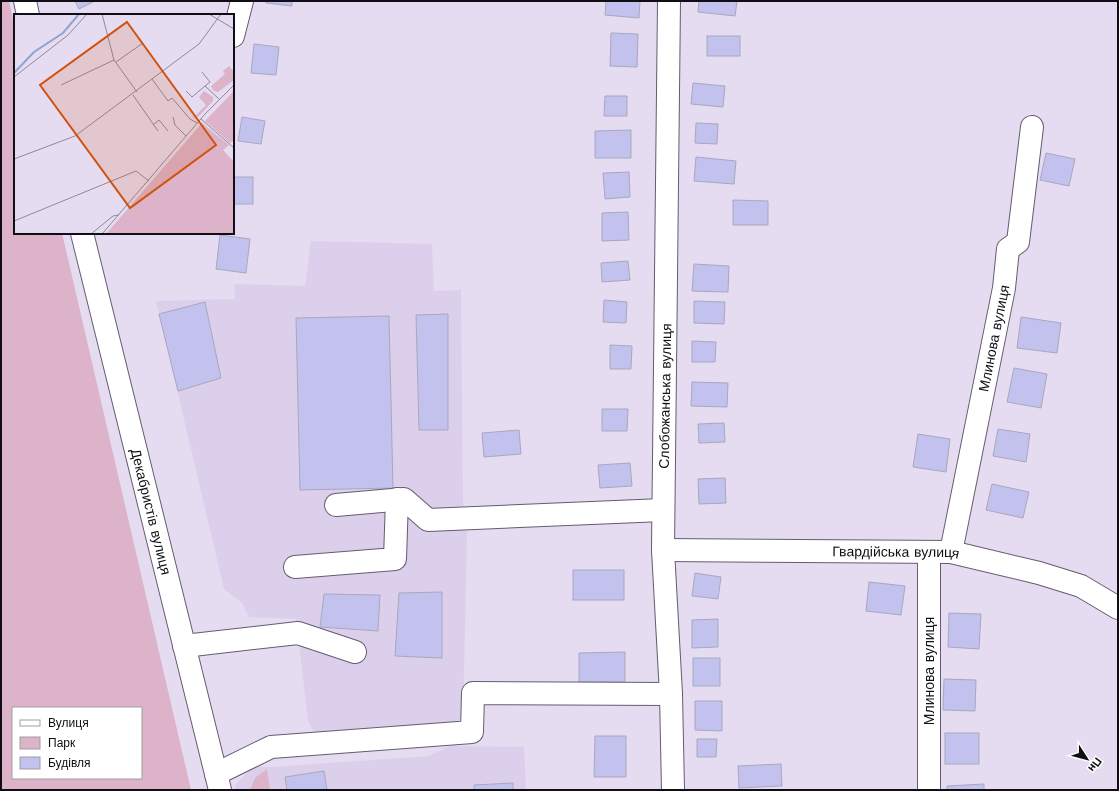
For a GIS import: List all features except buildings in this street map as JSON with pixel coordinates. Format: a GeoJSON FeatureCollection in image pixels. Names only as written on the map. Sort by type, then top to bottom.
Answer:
{"type":"FeatureCollection","features":[{"type":"Feature","properties":{"kind":"street"},"geometry":{"type":"LineString","coordinates":[[25,1],[28,14]]}},
{"type":"Feature","properties":{"kind":"street"},"geometry":{"type":"LineString","coordinates":[[234,32],[242,1]]}},
{"type":"Feature","properties":{"kind":"street","name":"Слобожанська вулиця"},"geometry":{"type":"LineString","coordinates":[[669,1],[663,550],[671,694],[673,790]]}},
{"type":"Feature","properties":{"kind":"street","name":"Млинова вулиця"},"geometry":{"type":"LineString","coordinates":[[951,552],[1004,288],[1008,249],[1018,242],[1032,127]]}},
{"type":"Feature","properties":{"kind":"street","name":"Декабристів вулиця"},"geometry":{"type":"LineString","coordinates":[[82,234],[218,782]]}},
{"type":"Feature","properties":{"kind":"street"},"geometry":{"type":"LineString","coordinates":[[295,566],[395,559],[397,499]]}},
{"type":"Feature","properties":{"kind":"street"},"geometry":{"type":"LineString","coordinates":[[336,505],[404,499],[428,520],[663,510]]}},
{"type":"Feature","properties":{"kind":"street","name":"Гвардійська вулиця"},"geometry":{"type":"LineString","coordinates":[[663,550],[951,552],[1039,573],[1081,586],[1118,608]]}},
{"type":"Feature","properties":{"kind":"street","name":"Млинова вулиця"},"geometry":{"type":"LineString","coordinates":[[929,552],[929,790]]}},
{"type":"Feature","properties":{"kind":"street"},"geometry":{"type":"LineString","coordinates":[[184,646],[298,632],[355,652]]}},
{"type":"Feature","properties":{"kind":"street"},"geometry":{"type":"LineString","coordinates":[[218,782],[271,747],[472,732],[473,693],[671,694]]}},
{"type":"Feature","properties":{"kind":"shaded area"},"geometry":{"type":"Polygon","coordinates":[[[311,241],[432,244],[434,291],[461,290],[463,499],[467,531],[463,726],[316,735],[308,721],[296,619],[249,617],[242,603],[224,589],[156,301],[235,299],[234,284],[305,286],[311,241]]]}},
{"type":"Feature","properties":{"kind":"shaded area"},"geometry":{"type":"Polygon","coordinates":[[[449,746],[524,747],[526,790],[236,790],[235,785],[253,767],[429,756],[449,746]]]}},
{"type":"Feature","properties":{"kind":"green space"},"geometry":{"type":"Polygon","coordinates":[[[1,1],[9,1],[14,24],[14,234],[62,234],[191,790],[1,790],[1,1]]]}},
{"type":"Feature","properties":{"kind":"green space"},"geometry":{"type":"Polygon","coordinates":[[[267,769],[270,790],[250,790],[255,778],[267,769]]]}}]}
